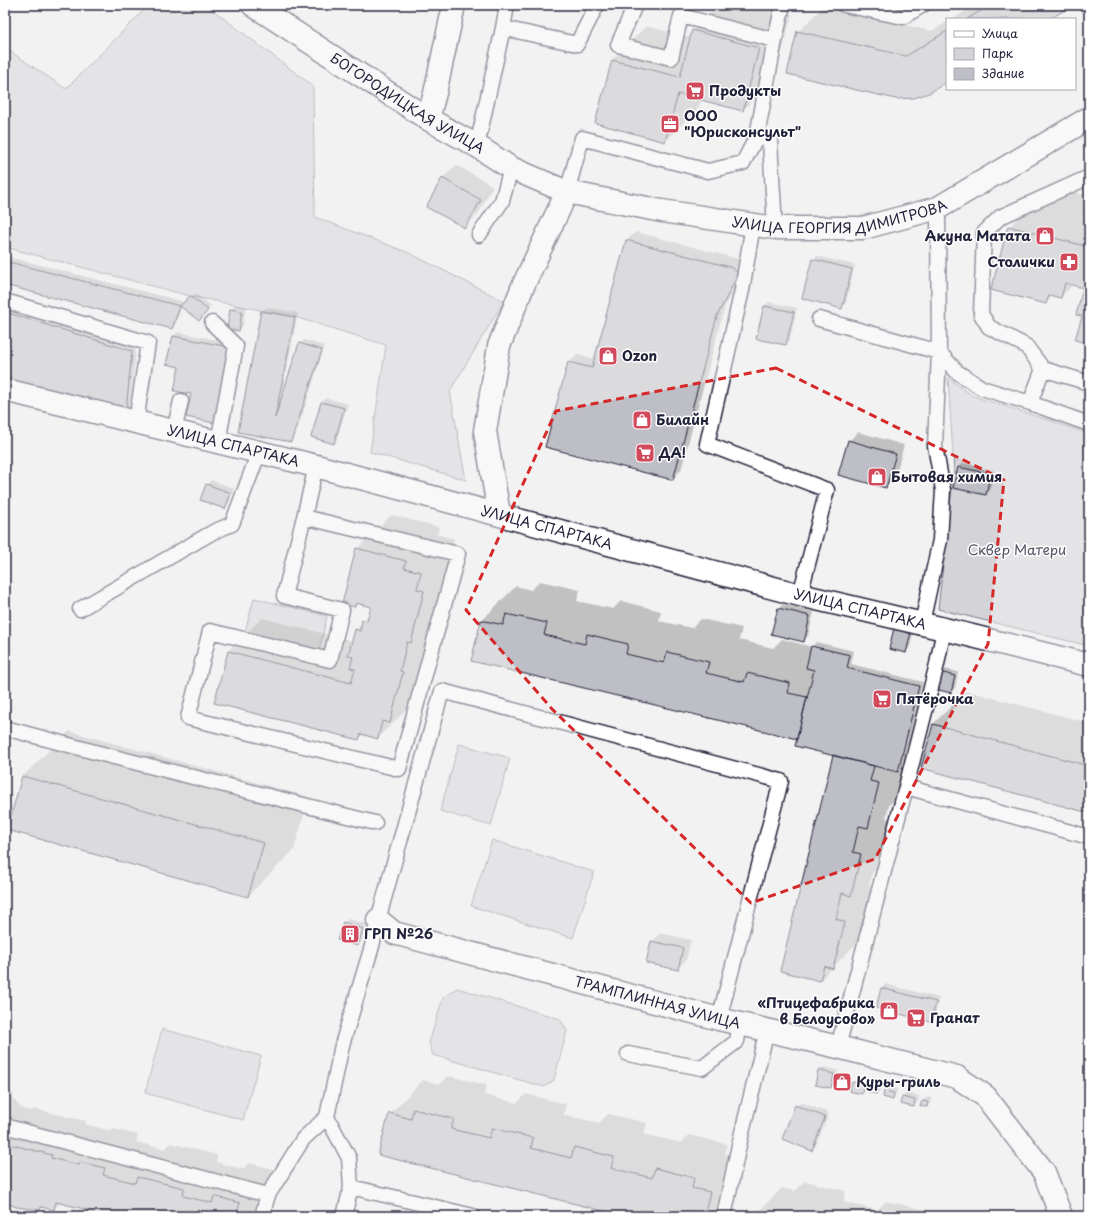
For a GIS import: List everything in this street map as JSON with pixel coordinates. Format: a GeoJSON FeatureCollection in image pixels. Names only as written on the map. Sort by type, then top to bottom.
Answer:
{"type":"FeatureCollection","features":[{"type":"Feature","properties":{"kind":"street","name":"БОГОРОДИЦКАЯ УЛИЦА"},"geometry":{"type":"LineString","coordinates":[[253,5],[428,119],[477,146],[511,168],[567,192]]}},
{"type":"Feature","properties":{"kind":"street"},"geometry":{"type":"LineString","coordinates":[[428,119],[454,5]]}},
{"type":"Feature","properties":{"kind":"street","name":"УЛИЦА ГЕОРГИЯ ДИМИТРОВА"},"geometry":{"type":"LineString","coordinates":[[567,192],[662,211],[776,228],[863,228],[938,208],[1089,118]]}},
{"type":"Feature","properties":{"kind":"street"},"geometry":{"type":"LineString","coordinates":[[499,514],[485,431],[499,346],[523,286],[567,192]]}},
{"type":"Feature","properties":{"kind":"street","name":"УЛИЦА СПАРТАКА"},"geometry":{"type":"LineString","coordinates":[[5,390],[316,466],[800,595],[922,623],[1089,665]]}},
{"type":"Feature","properties":{"kind":"street","name":"ТРАМПЛИННАЯ УЛИЦА"},"geometry":{"type":"LineString","coordinates":[[378,920],[394,933],[730,1021],[838,1046],[957,1077],[985,1096],[1044,1172],[1062,1216]]}},
{"type":"Feature","properties":{"kind":"lane"},"geometry":{"type":"LineString","coordinates":[[477,146],[507,5]]}},
{"type":"Feature","properties":{"kind":"lane"},"geometry":{"type":"LineString","coordinates":[[503,28],[577,44],[597,5]]}},
{"type":"Feature","properties":{"kind":"lane"},"geometry":{"type":"LineString","coordinates":[[635,5],[618,45],[670,58],[681,16],[775,40]]}},
{"type":"Feature","properties":{"kind":"lane"},"geometry":{"type":"LineString","coordinates":[[567,192],[582,138],[708,171],[744,163],[757,136],[783,5]]}},
{"type":"Feature","properties":{"kind":"lane"},"geometry":{"type":"LineString","coordinates":[[844,5],[903,17],[923,5]]}},
{"type":"Feature","properties":{"kind":"lane"},"geometry":{"type":"LineString","coordinates":[[757,136],[770,141],[776,228]]}},
{"type":"Feature","properties":{"kind":"lane"},"geometry":{"type":"LineString","coordinates":[[479,235],[502,200],[511,168]]}},
{"type":"Feature","properties":{"kind":"lane"},"geometry":{"type":"LineString","coordinates":[[1089,177],[1000,216],[984,233],[981,314],[989,327],[1026,346],[1043,369],[1089,383]]}},
{"type":"Feature","properties":{"kind":"lane"},"geometry":{"type":"LineString","coordinates":[[922,623],[940,540],[943,490],[935,446],[939,352],[938,208]]}},
{"type":"Feature","properties":{"kind":"lane"},"geometry":{"type":"LineString","coordinates":[[754,224],[742,290],[707,444],[827,490],[800,595]]}},
{"type":"Feature","properties":{"kind":"lane"},"geometry":{"type":"LineString","coordinates":[[5,301],[148,343],[136,422]]}},
{"type":"Feature","properties":{"kind":"lane"},"geometry":{"type":"LineString","coordinates":[[819,318],[939,352],[957,372],[982,388],[1089,424]]}},
{"type":"Feature","properties":{"kind":"lane"},"geometry":{"type":"LineString","coordinates":[[212,323],[236,346],[218,442]]}},
{"type":"Feature","properties":{"kind":"lane"},"geometry":{"type":"LineString","coordinates":[[1030,403],[1043,369]]}},
{"type":"Feature","properties":{"kind":"lane"},"geometry":{"type":"LineString","coordinates":[[174,431],[181,401]]}},
{"type":"Feature","properties":{"kind":"lane"},"geometry":{"type":"LineString","coordinates":[[80,609],[213,532],[232,524],[259,452]]}},
{"type":"Feature","properties":{"kind":"lane"},"geometry":{"type":"LineString","coordinates":[[304,517],[458,554],[399,769],[188,718],[210,631],[330,660],[342,610],[284,596],[316,466]]}},
{"type":"Feature","properties":{"kind":"lane"},"geometry":{"type":"LineString","coordinates":[[838,1046],[906,787],[937,664],[944,629]]}},
{"type":"Feature","properties":{"kind":"lane"},"geometry":{"type":"LineString","coordinates":[[262,1216],[268,1195],[303,1139],[327,1117],[342,1044],[372,946],[442,692],[781,781],[730,1021],[738,1041],[702,1068],[628,1054]]}},
{"type":"Feature","properties":{"kind":"lane"},"geometry":{"type":"LineString","coordinates":[[5,728],[375,823]]}},
{"type":"Feature","properties":{"kind":"lane"},"geometry":{"type":"LineString","coordinates":[[906,787],[1089,836]]}},
{"type":"Feature","properties":{"kind":"lane"},"geometry":{"type":"LineString","coordinates":[[724,1216],[739,1145],[767,1030]]}},
{"type":"Feature","properties":{"kind":"lane"},"geometry":{"type":"LineString","coordinates":[[327,1117],[349,1158],[352,1186],[344,1216]]}},
{"type":"Feature","properties":{"kind":"lane"},"geometry":{"type":"LineString","coordinates":[[5,1123],[8,1127],[268,1195]]}},
{"type":"Feature","properties":{"kind":"lane"},"geometry":{"type":"LineString","coordinates":[[352,1186],[464,1215]]}},
{"type":"Feature","properties":{"kind":"highlighted area"},"geometry":{"type":"Polygon","coordinates":[[[776,368],[1004,480],[988,644],[875,859],[751,903],[552,709],[466,610],[556,411],[776,368]]]}},
{"type":"Feature","properties":{"kind":"green space"},"geometry":{"type":"Polygon","coordinates":[[[149,5],[206,5],[313,86],[315,217],[409,253],[504,301],[450,391],[466,480],[370,452],[386,345],[295,317],[190,296],[5,247],[5,48],[66,89],[149,5]]]}},
{"type":"Feature","properties":{"kind":"green space","name":"Сквер Матери"},"geometry":{"type":"Polygon","coordinates":[[[948,378],[973,396],[1089,434],[1089,646],[938,609],[954,470],[948,378]]]}},
{"type":"Feature","properties":{"kind":"green space"},"geometry":{"type":"Polygon","coordinates":[[[254,598],[327,616],[319,651],[245,632],[254,598]]]}},
{"type":"Feature","properties":{"kind":"green space"},"geometry":{"type":"Polygon","coordinates":[[[459,744],[510,758],[491,826],[440,811],[459,744]]]}},
{"type":"Feature","properties":{"kind":"green space"},"geometry":{"type":"Polygon","coordinates":[[[492,840],[594,872],[573,938],[471,906],[492,840]]]}},
{"type":"Feature","properties":{"kind":"green space"},"geometry":{"type":"Polygon","coordinates":[[[457,988],[560,1019],[567,1031],[554,1080],[544,1087],[433,1055],[429,1043],[443,998],[457,988]]]}},
{"type":"Feature","properties":{"kind":"green space"},"geometry":{"type":"Polygon","coordinates":[[[162,1029],[261,1056],[243,1120],[145,1093],[162,1029]]]}},
{"type":"Feature","properties":{"kind":"building"},"geometry":{"type":"Polygon","coordinates":[[[990,5],[1073,5],[1052,18],[969,18],[990,5]]]}},
{"type":"Feature","properties":{"kind":"building"},"geometry":{"type":"Polygon","coordinates":[[[692,30],[759,48],[743,111],[678,94],[665,142],[595,123],[612,60],[680,77],[692,30]]]}},
{"type":"Feature","properties":{"kind":"building"},"geometry":{"type":"Polygon","coordinates":[[[797,31],[906,56],[946,32],[946,83],[929,93],[914,98],[896,99],[787,74],[797,31]]]}},
{"type":"Feature","properties":{"kind":"building"},"geometry":{"type":"Polygon","coordinates":[[[442,178],[481,200],[465,228],[426,207],[442,178]]]}},
{"type":"Feature","properties":{"kind":"building"},"geometry":{"type":"Polygon","coordinates":[[[1008,226],[1089,247],[1089,344],[1075,340],[1082,316],[1076,315],[1083,288],[1065,283],[1061,298],[1049,295],[1046,304],[991,290],[1008,226]]]}},
{"type":"Feature","properties":{"kind":"building"},"geometry":{"type":"Polygon","coordinates":[[[626,240],[730,267],[739,273],[717,316],[673,480],[545,447],[568,362],[592,368],[626,240]]]}},
{"type":"Feature","properties":{"kind":"building"},"geometry":{"type":"Polygon","coordinates":[[[812,259],[852,269],[842,309],[802,298],[812,259]]]}},
{"type":"Feature","properties":{"kind":"building"},"geometry":{"type":"Polygon","coordinates":[[[5,261],[180,306],[172,329],[5,285],[5,261]]]}},
{"type":"Feature","properties":{"kind":"building"},"geometry":{"type":"Polygon","coordinates":[[[190,296],[208,310],[199,321],[180,306],[190,296]]]}},
{"type":"Feature","properties":{"kind":"building"},"geometry":{"type":"Polygon","coordinates":[[[764,306],[794,312],[786,345],[756,339],[764,306]]]}},
{"type":"Feature","properties":{"kind":"building"},"geometry":{"type":"Polygon","coordinates":[[[230,309],[242,311],[239,331],[227,329],[230,309]]]}},
{"type":"Feature","properties":{"kind":"building"},"geometry":{"type":"Polygon","coordinates":[[[261,311],[295,317],[275,418],[299,343],[322,350],[291,442],[238,432],[261,311]]]}},
{"type":"Feature","properties":{"kind":"building"},"geometry":{"type":"Polygon","coordinates":[[[5,312],[132,351],[126,411],[5,380],[5,312]]]}},
{"type":"Feature","properties":{"kind":"building"},"geometry":{"type":"Polygon","coordinates":[[[173,336],[230,347],[214,423],[186,417],[191,394],[174,391],[179,367],[166,364],[173,336]]]}},
{"type":"Feature","properties":{"kind":"building"},"geometry":{"type":"Polygon","coordinates":[[[321,402],[344,408],[334,444],[311,437],[321,402]]]}},
{"type":"Feature","properties":{"kind":"building"},"geometry":{"type":"Polygon","coordinates":[[[848,440],[896,454],[886,488],[838,475],[848,440]]]}},
{"type":"Feature","properties":{"kind":"building"},"geometry":{"type":"Polygon","coordinates":[[[958,467],[990,474],[986,495],[953,488],[958,467]]]}},
{"type":"Feature","properties":{"kind":"building"},"geometry":{"type":"Polygon","coordinates":[[[206,484],[231,493],[225,509],[200,500],[206,484]]]}},
{"type":"Feature","properties":{"kind":"building"},"geometry":{"type":"Polygon","coordinates":[[[356,548],[406,561],[404,568],[421,572],[417,589],[424,591],[411,643],[407,642],[400,671],[403,672],[390,723],[382,721],[378,739],[361,734],[359,740],[214,703],[228,651],[351,683],[355,669],[350,668],[353,657],[348,656],[355,629],[360,631],[362,620],[367,621],[371,607],[356,603],[355,607],[342,604],[356,548]]]}},
{"type":"Feature","properties":{"kind":"building"},"geometry":{"type":"Polygon","coordinates":[[[778,608],[810,616],[804,642],[771,634],[778,608]]]}},
{"type":"Feature","properties":{"kind":"building"},"geometry":{"type":"Polygon","coordinates":[[[506,614],[547,623],[544,635],[585,644],[587,634],[628,644],[626,654],[664,663],[667,652],[709,662],[706,673],[744,682],[747,673],[790,683],[788,693],[807,697],[797,739],[471,661],[481,620],[503,625],[506,614]]]}},
{"type":"Feature","properties":{"kind":"building"},"geometry":{"type":"Polygon","coordinates":[[[894,628],[911,632],[906,653],[889,649],[894,628]]]}},
{"type":"Feature","properties":{"kind":"building"},"geometry":{"type":"Polygon","coordinates":[[[811,646],[850,655],[847,668],[919,686],[898,772],[795,746],[814,670],[806,668],[811,646]]]}},
{"type":"Feature","properties":{"kind":"building"},"geometry":{"type":"Polygon","coordinates":[[[940,672],[955,676],[951,693],[935,689],[940,672]]]}},
{"type":"Feature","properties":{"kind":"building"},"geometry":{"type":"Polygon","coordinates":[[[933,724],[1089,766],[1089,813],[921,768],[933,724]]]}},
{"type":"Feature","properties":{"kind":"building"},"geometry":{"type":"Polygon","coordinates":[[[833,755],[874,766],[870,781],[879,783],[868,828],[859,826],[853,852],[861,854],[851,896],[842,893],[836,919],[845,922],[833,969],[824,966],[820,981],[780,971],[833,755]]]}},
{"type":"Feature","properties":{"kind":"building"},"geometry":{"type":"Polygon","coordinates":[[[22,776],[264,843],[248,897],[7,830],[22,776]]]}},
{"type":"Feature","properties":{"kind":"building","name":"ГРП №26"},"geometry":{"type":"Polygon","coordinates":[[[343,922],[363,929],[358,946],[337,940],[343,922]]]}},
{"type":"Feature","properties":{"kind":"building"},"geometry":{"type":"Polygon","coordinates":[[[651,941],[683,948],[678,970],[646,963],[651,941]]]}},
{"type":"Feature","properties":{"kind":"building"},"geometry":{"type":"Polygon","coordinates":[[[881,988],[936,1002],[931,1022],[876,1008],[881,988]]]}},
{"type":"Feature","properties":{"kind":"building"},"geometry":{"type":"Polygon","coordinates":[[[818,1070],[834,1074],[831,1088],[815,1085],[818,1070]]]}},
{"type":"Feature","properties":{"kind":"building","name":"Куры-гриль"},"geometry":{"type":"Polygon","coordinates":[[[838,1078],[847,1080],[846,1087],[836,1085],[838,1078]]]}},
{"type":"Feature","properties":{"kind":"building"},"geometry":{"type":"Polygon","coordinates":[[[852,1082],[864,1085],[862,1094],[849,1091],[852,1082]]]}},
{"type":"Feature","properties":{"kind":"building"},"geometry":{"type":"Polygon","coordinates":[[[869,1087],[878,1090],[877,1094],[868,1092],[869,1087]]]}},
{"type":"Feature","properties":{"kind":"building"},"geometry":{"type":"Polygon","coordinates":[[[884,1091],[894,1093],[893,1100],[883,1097],[884,1091]]]}},
{"type":"Feature","properties":{"kind":"building"},"geometry":{"type":"Polygon","coordinates":[[[902,1097],[915,1100],[914,1107],[900,1104],[902,1097]]]}},
{"type":"Feature","properties":{"kind":"building"},"geometry":{"type":"Polygon","coordinates":[[[922,1101],[928,1102],[927,1107],[920,1106],[922,1101]]]}},
{"type":"Feature","properties":{"kind":"building"},"geometry":{"type":"Polygon","coordinates":[[[795,1105],[825,1117],[812,1151],[782,1139],[795,1105]]]}},
{"type":"Feature","properties":{"kind":"building"},"geometry":{"type":"Polygon","coordinates":[[[413,1109],[454,1119],[451,1129],[489,1138],[492,1128],[533,1138],[531,1148],[571,1158],[574,1147],[614,1157],[611,1168],[652,1178],[655,1168],[694,1178],[692,1188],[710,1192],[704,1216],[624,1216],[378,1155],[389,1113],[411,1119],[413,1109]]]}},
{"type":"Feature","properties":{"kind":"building"},"geometry":{"type":"Polygon","coordinates":[[[5,1143],[52,1155],[51,1158],[79,1165],[80,1162],[105,1168],[103,1175],[135,1183],[137,1177],[184,1188],[183,1196],[212,1203],[214,1196],[240,1203],[236,1216],[87,1216],[88,1210],[56,1202],[54,1210],[41,1207],[40,1210],[16,1207],[5,1202],[5,1143]]]}},
{"type":"Feature","properties":{"kind":"place","name":"Продукты"},"geometry":{"type":"Point","coordinates":[695,91]}},
{"type":"Feature","properties":{"kind":"place","name":"ООО \"Юрисконсульт\""},"geometry":{"type":"Point","coordinates":[670,124]}},
{"type":"Feature","properties":{"kind":"place","name":"Акуна Матата"},"geometry":{"type":"Point","coordinates":[1045,236]}},
{"type":"Feature","properties":{"kind":"place","name":"Столички"},"geometry":{"type":"Point","coordinates":[1069,262]}},
{"type":"Feature","properties":{"kind":"place","name":"Ozon"},"geometry":{"type":"Point","coordinates":[608,356]}},
{"type":"Feature","properties":{"kind":"place","name":"Билайн"},"geometry":{"type":"Point","coordinates":[642,420]}},
{"type":"Feature","properties":{"kind":"place","name":"ДА!"},"geometry":{"type":"Point","coordinates":[645,453]}},
{"type":"Feature","properties":{"kind":"place","name":"Бытовая химия"},"geometry":{"type":"Point","coordinates":[877,477]}},
{"type":"Feature","properties":{"kind":"place","name":"Пятёрочка"},"geometry":{"type":"Point","coordinates":[882,699]}},
{"type":"Feature","properties":{"kind":"place","name":"ГРП №26"},"geometry":{"type":"Point","coordinates":[350,934]}},
{"type":"Feature","properties":{"kind":"place","name":"«Птицефабрика в Белоусово»"},"geometry":{"type":"Point","coordinates":[889,1011]}},
{"type":"Feature","properties":{"kind":"place","name":"Гранат"},"geometry":{"type":"Point","coordinates":[916,1018]}},
{"type":"Feature","properties":{"kind":"place","name":"Куры-гриль"},"geometry":{"type":"Point","coordinates":[842,1082]}}]}
